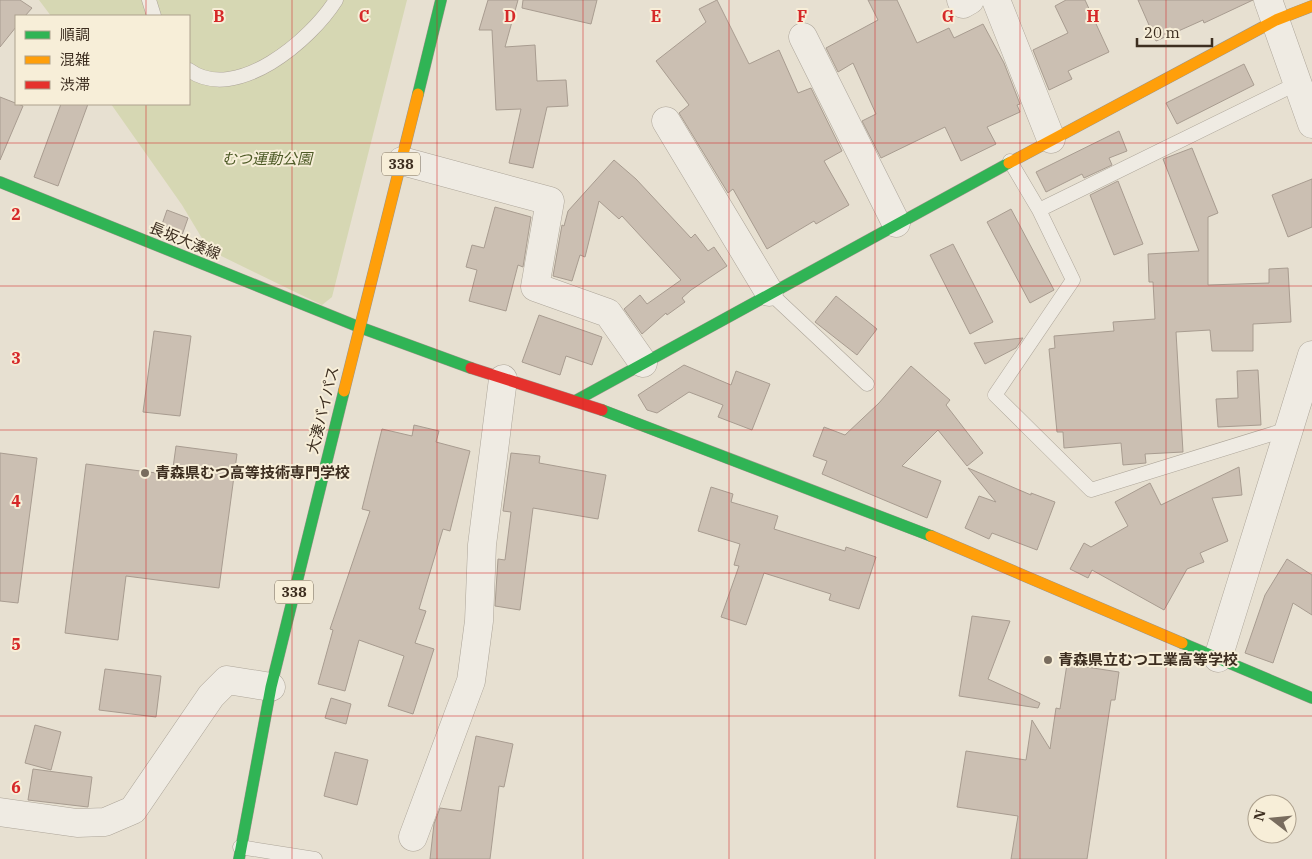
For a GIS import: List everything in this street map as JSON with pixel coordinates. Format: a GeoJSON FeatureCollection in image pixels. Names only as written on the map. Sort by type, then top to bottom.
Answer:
{"type":"FeatureCollection","features":[{"type":"Feature","properties":{"kind":"main road","name":"大湊バイパス"},"geometry":{"type":"LineString","coordinates":[[240,853],[271,687],[441,0]]}},
{"type":"Feature","properties":{"kind":"main road"},"geometry":{"type":"LineString","coordinates":[[575,401],[769,292],[1051,139],[1272,10],[1312,6]]}},
{"type":"Feature","properties":{"kind":"main road","name":"長坂大湊線"},"geometry":{"type":"LineString","coordinates":[[0,182],[359,328],[503,379],[615,414],[900,523],[1312,698]]}},
{"type":"Feature","properties":{"kind":"street"},"geometry":{"type":"LineString","coordinates":[[961,0],[963,4],[970,0]]}},
{"type":"Feature","properties":{"kind":"street"},"geometry":{"type":"LineString","coordinates":[[996,0],[1051,139]]}},
{"type":"Feature","properties":{"kind":"street"},"geometry":{"type":"LineString","coordinates":[[1272,10],[1312,124]]}},
{"type":"Feature","properties":{"kind":"street"},"geometry":{"type":"LineString","coordinates":[[803,37],[896,223]]}},
{"type":"Feature","properties":{"kind":"street"},"geometry":{"type":"LineString","coordinates":[[666,121],[769,292]]}},
{"type":"Feature","properties":{"kind":"street"},"geometry":{"type":"LineString","coordinates":[[402,161],[550,201],[535,287],[608,313],[643,363]]}},
{"type":"Feature","properties":{"kind":"street"},"geometry":{"type":"LineString","coordinates":[[1218,658],[1312,355]]}},
{"type":"Feature","properties":{"kind":"street"},"geometry":{"type":"LineString","coordinates":[[412,837],[471,681],[479,620],[482,545],[503,379]]}},
{"type":"Feature","properties":{"kind":"street"},"geometry":{"type":"LineString","coordinates":[[0,812],[77,823],[105,822],[133,810],[211,696],[228,680],[271,687]]}},
{"type":"Feature","properties":{"kind":"lane"},"geometry":{"type":"LineString","coordinates":[[149,0],[154,15]]}},
{"type":"Feature","properties":{"kind":"lane"},"geometry":{"type":"LineString","coordinates":[[190,71],[199,78],[223,82],[245,76],[276,60],[306,34],[336,0]]}},
{"type":"Feature","properties":{"kind":"lane"},"geometry":{"type":"LineString","coordinates":[[1038,210],[1298,83]]}},
{"type":"Feature","properties":{"kind":"lane"},"geometry":{"type":"LineString","coordinates":[[1010,161],[1038,210],[1073,280],[995,395],[1091,490],[1288,429]]}},
{"type":"Feature","properties":{"kind":"lane"},"geometry":{"type":"LineString","coordinates":[[769,292],[867,384]]}},
{"type":"Feature","properties":{"kind":"lane"},"geometry":{"type":"LineString","coordinates":[[240,853],[315,859]]}},
{"type":"Feature","properties":{"kind":"green space","name":"むつ運動公園"},"geometry":{"type":"Polygon","coordinates":[[[39,0],[407,0],[332,297],[322,305],[209,250],[182,205],[112,105],[190,105],[190,15],[50,15],[39,0]]]}},
{"type":"Feature","properties":{"kind":"building"},"geometry":{"type":"Polygon","coordinates":[[[0,0],[20,0],[32,8],[26,15],[15,15],[15,28],[0,47],[0,0]]]}},
{"type":"Feature","properties":{"kind":"building"},"geometry":{"type":"Polygon","coordinates":[[[488,0],[518,0],[505,47],[535,45],[537,81],[566,80],[568,106],[547,107],[533,168],[509,163],[521,109],[496,110],[492,30],[479,30],[488,0]]]}},
{"type":"Feature","properties":{"kind":"building"},"geometry":{"type":"Polygon","coordinates":[[[523,0],[597,0],[591,24],[522,8],[523,0]]]}},
{"type":"Feature","properties":{"kind":"building"},"geometry":{"type":"Polygon","coordinates":[[[717,0],[749,64],[779,50],[798,93],[811,88],[842,151],[824,161],[849,205],[816,224],[814,221],[767,249],[733,189],[728,193],[679,113],[689,105],[656,61],[706,22],[699,9],[717,0]]]}},
{"type":"Feature","properties":{"kind":"building"},"geometry":{"type":"Polygon","coordinates":[[[868,0],[897,0],[917,43],[949,28],[954,38],[983,24],[1004,63],[1020,104],[1017,105],[1020,112],[987,127],[996,144],[961,161],[945,127],[881,158],[862,121],[876,114],[853,63],[838,72],[826,48],[878,20],[868,0]]]}},
{"type":"Feature","properties":{"kind":"building"},"geometry":{"type":"Polygon","coordinates":[[[1066,0],[1085,0],[1109,52],[1068,71],[1072,79],[1049,90],[1033,50],[1068,33],[1055,6],[1066,0]]]}},
{"type":"Feature","properties":{"kind":"building"},"geometry":{"type":"Polygon","coordinates":[[[1138,0],[1253,0],[1204,23],[1203,20],[1156,41],[1138,0]]]}},
{"type":"Feature","properties":{"kind":"building"},"geometry":{"type":"Polygon","coordinates":[[[1244,64],[1254,85],[1177,124],[1166,103],[1244,64]]]}},
{"type":"Feature","properties":{"kind":"building"},"geometry":{"type":"Polygon","coordinates":[[[0,97],[15,103],[15,105],[23,106],[0,160],[0,97]]]}},
{"type":"Feature","properties":{"kind":"building"},"geometry":{"type":"Polygon","coordinates":[[[61,105],[88,105],[58,186],[34,177],[61,105]]]}},
{"type":"Feature","properties":{"kind":"building"},"geometry":{"type":"Polygon","coordinates":[[[1119,131],[1127,151],[1109,158],[1112,165],[1084,178],[1082,174],[1046,192],[1036,172],[1119,131]]]}},
{"type":"Feature","properties":{"kind":"building"},"geometry":{"type":"Polygon","coordinates":[[[1192,148],[1218,213],[1208,217],[1208,285],[1269,283],[1269,269],[1288,268],[1291,322],[1253,324],[1253,351],[1212,351],[1210,330],[1176,332],[1183,452],[1145,454],[1146,463],[1123,465],[1121,443],[1064,448],[1063,432],[1057,432],[1049,349],[1055,348],[1054,336],[1114,331],[1113,322],[1155,319],[1153,282],[1149,282],[1148,254],[1199,251],[1163,159],[1192,148]]]}},
{"type":"Feature","properties":{"kind":"building"},"geometry":{"type":"Polygon","coordinates":[[[614,160],[636,179],[691,238],[695,234],[708,251],[714,247],[727,266],[691,290],[682,298],[685,302],[667,315],[666,313],[642,334],[624,309],[640,295],[647,304],[681,280],[622,216],[619,219],[599,201],[585,257],[580,255],[572,281],[553,276],[562,225],[564,226],[568,211],[614,160]]]}},
{"type":"Feature","properties":{"kind":"building"},"geometry":{"type":"Polygon","coordinates":[[[1312,179],[1312,227],[1288,237],[1272,195],[1312,179]]]}},
{"type":"Feature","properties":{"kind":"building"},"geometry":{"type":"Polygon","coordinates":[[[1118,181],[1143,244],[1114,255],[1090,195],[1118,181]]]}},
{"type":"Feature","properties":{"kind":"building"},"geometry":{"type":"Polygon","coordinates":[[[495,207],[531,217],[523,267],[518,265],[506,311],[469,301],[477,270],[466,267],[472,245],[484,248],[495,207]]]}},
{"type":"Feature","properties":{"kind":"building"},"geometry":{"type":"Polygon","coordinates":[[[1011,209],[1054,290],[1030,303],[987,222],[1011,209]]]}},
{"type":"Feature","properties":{"kind":"building"},"geometry":{"type":"Polygon","coordinates":[[[167,210],[188,218],[181,238],[160,230],[167,210]]]}},
{"type":"Feature","properties":{"kind":"building"},"geometry":{"type":"Polygon","coordinates":[[[953,244],[993,322],[970,334],[930,255],[953,244]]]}},
{"type":"Feature","properties":{"kind":"building"},"geometry":{"type":"Polygon","coordinates":[[[836,296],[877,329],[857,355],[815,322],[836,296]]]}},
{"type":"Feature","properties":{"kind":"building"},"geometry":{"type":"Polygon","coordinates":[[[539,315],[602,337],[592,365],[566,356],[560,375],[522,362],[539,315]]]}},
{"type":"Feature","properties":{"kind":"building"},"geometry":{"type":"Polygon","coordinates":[[[154,331],[191,336],[180,416],[143,412],[154,331]]]}},
{"type":"Feature","properties":{"kind":"building"},"geometry":{"type":"Polygon","coordinates":[[[1023,338],[1016,348],[985,364],[974,343],[1023,338]]]}},
{"type":"Feature","properties":{"kind":"building"},"geometry":{"type":"Polygon","coordinates":[[[684,365],[731,385],[736,371],[770,384],[752,430],[718,417],[723,405],[689,392],[657,413],[647,410],[638,395],[684,365]]]}},
{"type":"Feature","properties":{"kind":"building"},"geometry":{"type":"Polygon","coordinates":[[[911,366],[950,400],[946,405],[983,453],[967,466],[938,430],[902,466],[941,481],[927,518],[822,474],[827,461],[813,456],[824,427],[845,435],[879,403],[911,366]]]}},
{"type":"Feature","properties":{"kind":"building"},"geometry":{"type":"Polygon","coordinates":[[[1258,370],[1261,425],[1218,427],[1216,399],[1238,398],[1237,371],[1258,370]]]}},
{"type":"Feature","properties":{"kind":"building"},"geometry":{"type":"Polygon","coordinates":[[[414,425],[439,431],[436,442],[470,451],[450,531],[443,529],[419,609],[426,611],[415,643],[434,649],[413,714],[388,706],[404,656],[359,640],[345,691],[318,684],[333,630],[330,629],[370,511],[362,509],[382,429],[412,436],[414,425]]]}},
{"type":"Feature","properties":{"kind":"building"},"geometry":{"type":"Polygon","coordinates":[[[176,446],[237,454],[219,588],[126,576],[118,640],[65,633],[86,464],[172,475],[176,446]]]}},
{"type":"Feature","properties":{"kind":"building"},"geometry":{"type":"Polygon","coordinates":[[[0,453],[37,458],[18,603],[0,601],[0,453]]]}},
{"type":"Feature","properties":{"kind":"building"},"geometry":{"type":"Polygon","coordinates":[[[511,453],[540,456],[539,463],[606,475],[598,519],[533,508],[520,610],[495,606],[498,559],[505,560],[511,512],[503,511],[511,453]]]}},
{"type":"Feature","properties":{"kind":"building"},"geometry":{"type":"Polygon","coordinates":[[[1239,467],[1242,495],[1212,498],[1228,541],[1200,553],[1204,562],[1187,569],[1164,610],[1092,570],[1088,578],[1070,569],[1084,543],[1091,547],[1128,526],[1115,502],[1150,483],[1161,505],[1239,467]]]}},
{"type":"Feature","properties":{"kind":"building"},"geometry":{"type":"Polygon","coordinates":[[[968,468],[1031,495],[1031,493],[1055,502],[1037,550],[992,533],[989,539],[965,528],[979,496],[996,502],[968,468]]]}},
{"type":"Feature","properties":{"kind":"building"},"geometry":{"type":"Polygon","coordinates":[[[711,487],[733,494],[731,502],[778,516],[774,529],[845,551],[846,547],[876,557],[859,609],[829,600],[831,594],[764,573],[746,625],[721,617],[739,566],[734,565],[740,544],[698,531],[711,487]]]}},
{"type":"Feature","properties":{"kind":"building"},"geometry":{"type":"Polygon","coordinates":[[[1287,559],[1312,575],[1312,615],[1293,603],[1273,663],[1245,653],[1265,595],[1287,559]]]}},
{"type":"Feature","properties":{"kind":"building"},"geometry":{"type":"Polygon","coordinates":[[[972,616],[1010,621],[988,679],[1040,703],[1038,708],[959,696],[972,616]]]}},
{"type":"Feature","properties":{"kind":"building"},"geometry":{"type":"Polygon","coordinates":[[[1067,664],[1119,672],[1115,700],[1111,700],[1087,859],[1011,859],[1018,816],[957,807],[966,751],[1026,760],[1032,720],[1050,749],[1056,708],[1060,709],[1067,664]]]}},
{"type":"Feature","properties":{"kind":"building"},"geometry":{"type":"Polygon","coordinates":[[[105,669],[161,676],[156,717],[99,710],[105,669]]]}},
{"type":"Feature","properties":{"kind":"building"},"geometry":{"type":"Polygon","coordinates":[[[331,698],[351,704],[346,724],[325,718],[331,698]]]}},
{"type":"Feature","properties":{"kind":"building"},"geometry":{"type":"Polygon","coordinates":[[[35,725],[61,732],[51,770],[25,763],[35,725]]]}},
{"type":"Feature","properties":{"kind":"building"},"geometry":{"type":"Polygon","coordinates":[[[476,736],[513,744],[504,787],[499,786],[490,859],[430,859],[434,824],[440,808],[461,811],[476,736]]]}},
{"type":"Feature","properties":{"kind":"building"},"geometry":{"type":"Polygon","coordinates":[[[335,752],[368,760],[357,805],[324,796],[335,752]]]}},
{"type":"Feature","properties":{"kind":"building"},"geometry":{"type":"Polygon","coordinates":[[[33,769],[92,777],[88,807],[28,800],[33,769]]]}},
{"type":"Feature","properties":{"kind":"traffic: fast"},"geometry":{"type":"LineString","coordinates":[[418,94],[441,0]]}},
{"type":"Feature","properties":{"kind":"traffic: fast"},"geometry":{"type":"LineString","coordinates":[[575,401],[1009,163]]}},
{"type":"Feature","properties":{"kind":"traffic: fast"},"geometry":{"type":"LineString","coordinates":[[0,182],[359,327],[471,368]]}},
{"type":"Feature","properties":{"kind":"traffic: fast"},"geometry":{"type":"LineString","coordinates":[[239,859],[271,687],[344,391]]}},
{"type":"Feature","properties":{"kind":"traffic: fast"},"geometry":{"type":"LineString","coordinates":[[602,410],[931,536]]}},
{"type":"Feature","properties":{"kind":"traffic: fast"},"geometry":{"type":"LineString","coordinates":[[1182,643],[1312,698]]}},
{"type":"Feature","properties":{"kind":"traffic: slow"},"geometry":{"type":"LineString","coordinates":[[1009,163],[1276,20],[1312,6]]}},
{"type":"Feature","properties":{"kind":"traffic: slow"},"geometry":{"type":"LineString","coordinates":[[344,391],[418,94]]}},
{"type":"Feature","properties":{"kind":"traffic: slow"},"geometry":{"type":"LineString","coordinates":[[931,536],[1182,643]]}},
{"type":"Feature","properties":{"kind":"traffic: jam"},"geometry":{"type":"LineString","coordinates":[[471,368],[602,410]]}},
{"type":"Feature","properties":{"kind":"place","name":"青森県むつ高等技術専門学校"},"geometry":{"type":"Point","coordinates":[145,473]}},
{"type":"Feature","properties":{"kind":"place","name":"青森県立むつ工業高等学校"},"geometry":{"type":"Point","coordinates":[1048,660]}}]}
